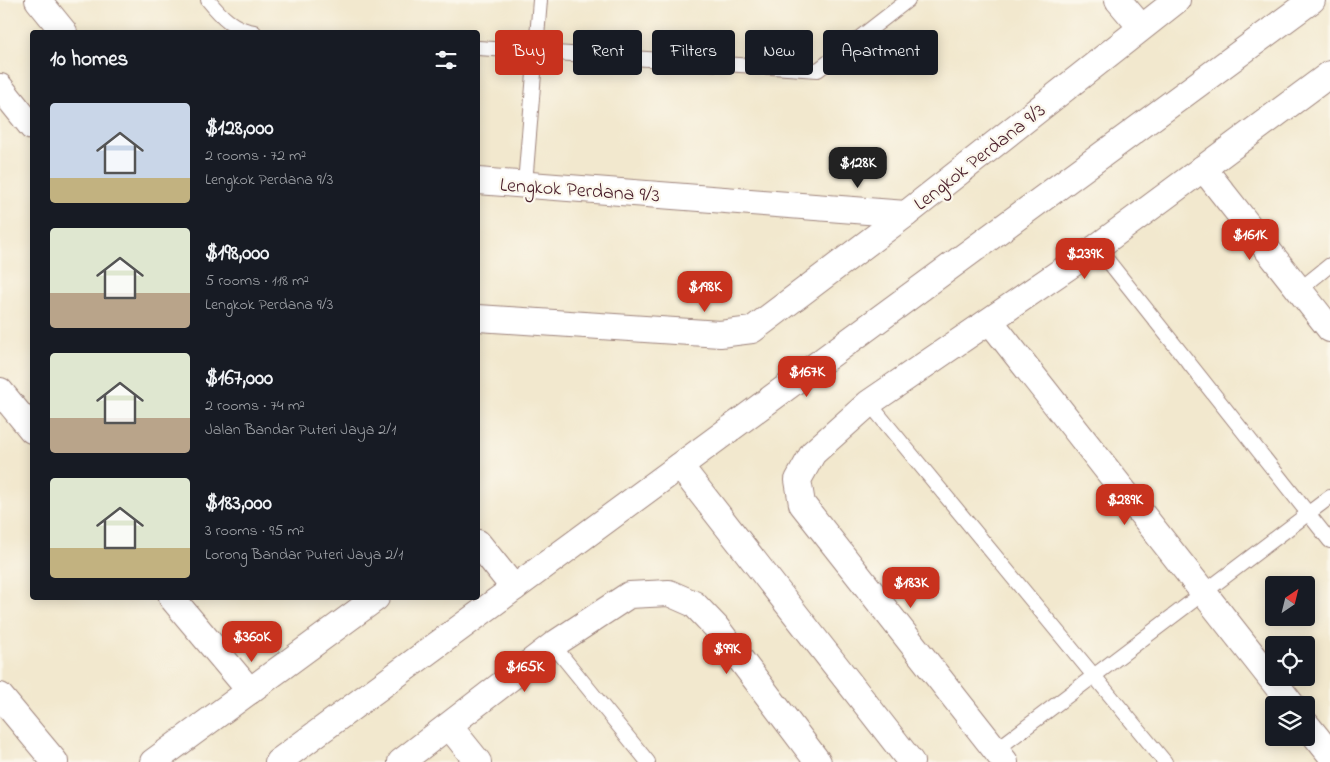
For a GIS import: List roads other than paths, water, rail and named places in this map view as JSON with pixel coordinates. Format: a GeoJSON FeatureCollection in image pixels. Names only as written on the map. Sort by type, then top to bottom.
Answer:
{"type":"FeatureCollection","features":[{"type":"Feature","properties":{"kind":"street"},"geometry":{"type":"LineString","coordinates":[[38,0],[62,30]]}},
{"type":"Feature","properties":{"kind":"street"},"geometry":{"type":"LineString","coordinates":[[1118,0],[1141,27]]}},
{"type":"Feature","properties":{"kind":"street","name":"Lengkok Perdana 9/3"},"geometry":{"type":"LineString","coordinates":[[480,181],[906,214],[1177,0]]}},
{"type":"Feature","properties":{"kind":"street"},"geometry":{"type":"LineString","coordinates":[[278,762],[1312,0]]}},
{"type":"Feature","properties":{"kind":"street"},"geometry":{"type":"LineString","coordinates":[[1000,756],[802,504],[798,480],[814,453],[869,403],[1097,246],[1330,74]]}},
{"type":"Feature","properties":{"kind":"street"},"geometry":{"type":"LineString","coordinates":[[0,87],[30,124]]}},
{"type":"Feature","properties":{"kind":"street"},"geometry":{"type":"LineString","coordinates":[[1203,168],[1330,330]]}},
{"type":"Feature","properties":{"kind":"street"},"geometry":{"type":"LineString","coordinates":[[480,318],[720,334],[752,330],[906,214]]}},
{"type":"Feature","properties":{"kind":"street"},"geometry":{"type":"LineString","coordinates":[[990,321],[1285,696]]}},
{"type":"Feature","properties":{"kind":"street"},"geometry":{"type":"LineString","coordinates":[[0,391],[30,428]]}},
{"type":"Feature","properties":{"kind":"street"},"geometry":{"type":"LineString","coordinates":[[680,466],[911,762]]}},
{"type":"Feature","properties":{"kind":"street"},"geometry":{"type":"LineString","coordinates":[[480,546],[514,588]]}},
{"type":"Feature","properties":{"kind":"street"},"geometry":{"type":"LineString","coordinates":[[401,762],[553,645],[629,595],[669,593],[694,604],[716,627],[818,762]]}},
{"type":"Feature","properties":{"kind":"street"},"geometry":{"type":"LineString","coordinates":[[174,600],[250,691]]}},
{"type":"Feature","properties":{"kind":"street"},"geometry":{"type":"LineString","coordinates":[[153,762],[373,600]]}},
{"type":"Feature","properties":{"kind":"street"},"geometry":{"type":"LineString","coordinates":[[0,696],[55,762]]}},
{"type":"Feature","properties":{"kind":"street"},"geometry":{"type":"LineString","coordinates":[[449,726],[478,762]]}},
{"type":"Feature","properties":{"kind":"street"},"geometry":{"type":"LineString","coordinates":[[1315,735],[1330,754]]}},
{"type":"Feature","properties":{"kind":"lane"},"geometry":{"type":"LineString","coordinates":[[208,0],[219,13],[239,30]]}},
{"type":"Feature","properties":{"kind":"lane"},"geometry":{"type":"LineString","coordinates":[[537,30],[540,0]]}},
{"type":"Feature","properties":{"kind":"lane"},"geometry":{"type":"LineString","coordinates":[[563,54],[818,70],[908,0]]}},
{"type":"Feature","properties":{"kind":"lane"},"geometry":{"type":"LineString","coordinates":[[480,48],[495,49]]}},
{"type":"Feature","properties":{"kind":"lane"},"geometry":{"type":"LineString","coordinates":[[525,184],[533,75]]}},
{"type":"Feature","properties":{"kind":"lane"},"geometry":{"type":"LineString","coordinates":[[1097,246],[1330,541]]}},
{"type":"Feature","properties":{"kind":"lane"},"geometry":{"type":"LineString","coordinates":[[1299,290],[1330,265]]}},
{"type":"Feature","properties":{"kind":"lane"},"geometry":{"type":"LineString","coordinates":[[869,403],[1165,762]]}},
{"type":"Feature","properties":{"kind":"lane"},"geometry":{"type":"LineString","coordinates":[[1000,756],[1094,675],[1330,497]]}},
{"type":"Feature","properties":{"kind":"lane"},"geometry":{"type":"LineString","coordinates":[[553,645],[648,762]]}}]}
